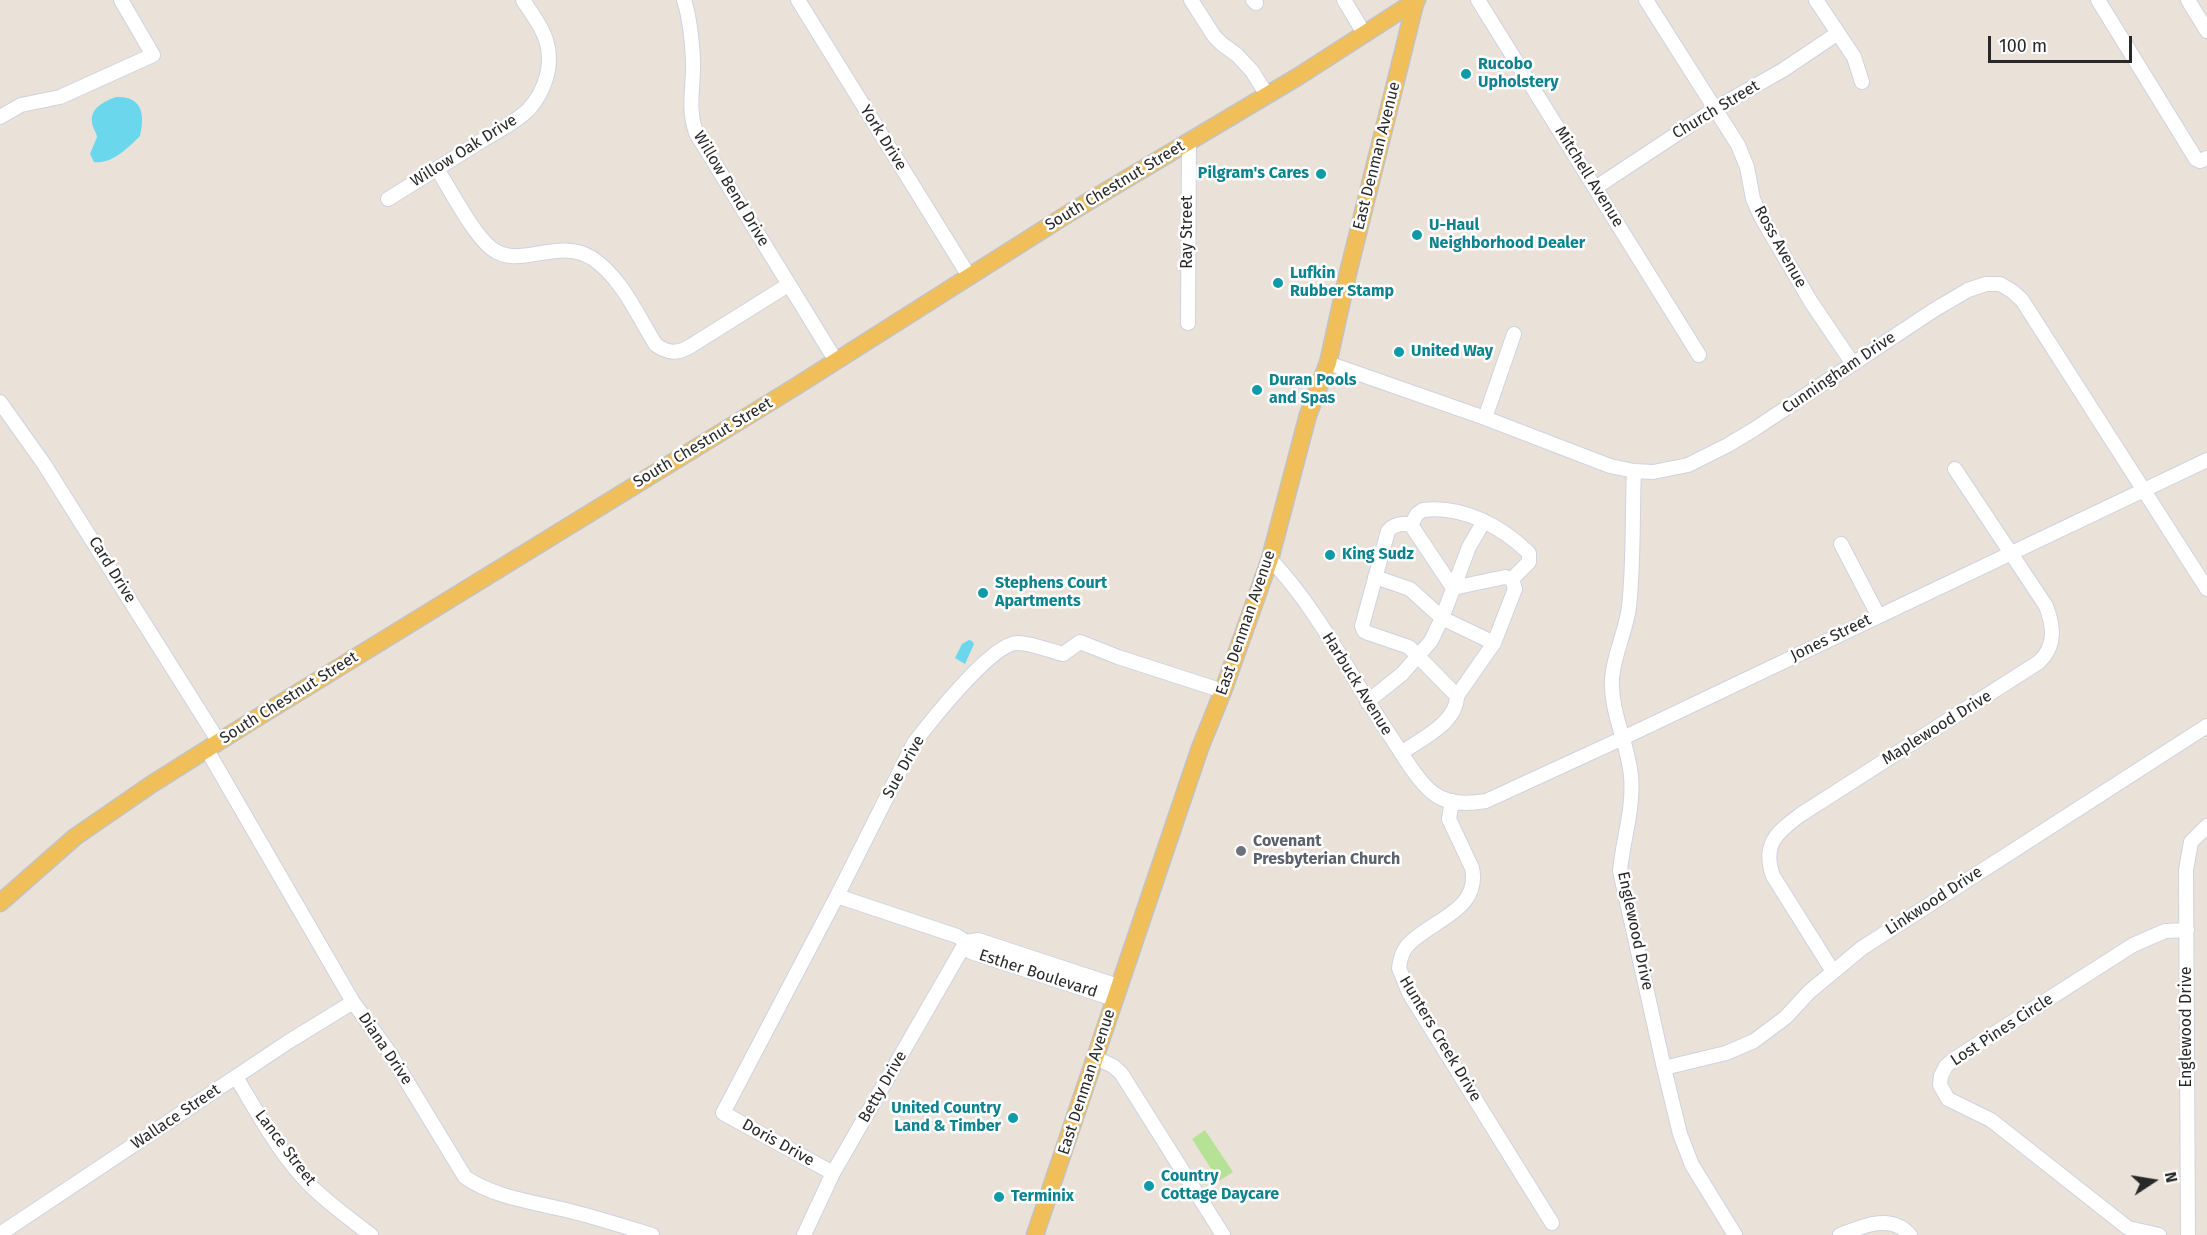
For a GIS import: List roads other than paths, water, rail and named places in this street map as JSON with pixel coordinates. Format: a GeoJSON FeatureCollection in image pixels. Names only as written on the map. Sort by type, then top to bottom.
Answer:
{"type":"FeatureCollection","features":[{"type":"Feature","properties":{"kind":"main road","name":"South Chestnut Street"},"geometry":{"type":"LineString","coordinates":[[0,903],[75,837],[152,784],[969,276],[1268,94],[1416,0]]}},
{"type":"Feature","properties":{"kind":"main road","name":"East Denman Avenue"},"geometry":{"type":"LineString","coordinates":[[1035,1235],[1200,748],[1270,559],[1308,415],[1329,363],[1348,273],[1416,0]]}},
{"type":"Feature","properties":{"kind":"street"},"geometry":{"type":"LineString","coordinates":[[0,117],[21,105],[60,97],[153,55],[121,0]]}},
{"type":"Feature","properties":{"kind":"street","name":"Willow Oak Drive"},"geometry":{"type":"LineString","coordinates":[[388,199],[517,119],[537,99],[545,82],[548,67],[546,40],[523,0]]}},
{"type":"Feature","properties":{"kind":"street","name":"Willow Bend Drive"},"geometry":{"type":"LineString","coordinates":[[684,0],[693,62],[691,117],[696,134],[836,360]]}},
{"type":"Feature","properties":{"kind":"street","name":"York Drive"},"geometry":{"type":"LineString","coordinates":[[798,0],[969,276]]}},
{"type":"Feature","properties":{"kind":"street"},"geometry":{"type":"LineString","coordinates":[[1191,0],[1214,36],[1244,63],[1268,94]]}},
{"type":"Feature","properties":{"kind":"street"},"geometry":{"type":"LineString","coordinates":[[1344,0],[1364,33]]}},
{"type":"Feature","properties":{"kind":"street","name":"Mitchell Avenue"},"geometry":{"type":"LineString","coordinates":[[1478,0],[1700,355]]}},
{"type":"Feature","properties":{"kind":"street","name":"Ross Avenue"},"geometry":{"type":"LineString","coordinates":[[1646,0],[1738,145],[1747,167],[1753,199],[1761,216],[1811,302],[1853,364]]}},
{"type":"Feature","properties":{"kind":"street"},"geometry":{"type":"LineString","coordinates":[[1816,0],[1854,57],[1862,82]]}},
{"type":"Feature","properties":{"kind":"street"},"geometry":{"type":"LineString","coordinates":[[2098,0],[2196,159],[2204,159]]}},
{"type":"Feature","properties":{"kind":"street"},"geometry":{"type":"LineString","coordinates":[[2188,0],[2207,31]]}},
{"type":"Feature","properties":{"kind":"street","name":"Church Street"},"geometry":{"type":"LineString","coordinates":[[1595,188],[1716,108],[1783,70],[1838,33]]}},
{"type":"Feature","properties":{"kind":"street","name":"Ray Street"},"geometry":{"type":"LineString","coordinates":[[1188,323],[1189,141]]}},
{"type":"Feature","properties":{"kind":"street"},"geometry":{"type":"LineString","coordinates":[[437,169],[481,237],[491,248],[509,256],[523,256],[556,249],[573,250],[590,257],[615,278],[656,345],[664,350],[679,352],[689,347],[788,285]]}},
{"type":"Feature","properties":{"kind":"street","name":"Cunningham Drive"},"geometry":{"type":"LineString","coordinates":[[1329,363],[1485,418],[1610,466],[1653,472],[1669,470],[1704,458],[1754,430],[1934,310],[1968,290],[1986,284],[2000,284],[2022,300],[2207,589]]}},
{"type":"Feature","properties":{"kind":"street"},"geometry":{"type":"LineString","coordinates":[[1485,418],[1515,334]]}},
{"type":"Feature","properties":{"kind":"street","name":"Card Drive"},"geometry":{"type":"LineString","coordinates":[[0,402],[44,464],[213,746]]}},
{"type":"Feature","properties":{"kind":"street","name":"Jones Street"},"geometry":{"type":"LineString","coordinates":[[1452,801],[1466,804],[1486,801],[2207,460]]}},
{"type":"Feature","properties":{"kind":"street","name":"Maplewood Drive"},"geometry":{"type":"LineString","coordinates":[[1833,970],[1773,876],[1768,863],[1772,841],[1780,831],[1800,815],[2011,681],[2046,656],[2052,644],[2052,620],[2037,592],[1955,469]]}},
{"type":"Feature","properties":{"kind":"street","name":"Englewood Drive"},"geometry":{"type":"LineString","coordinates":[[1634,471],[1628,609],[1612,680],[1612,702],[1623,738],[1631,778],[1631,798],[1620,871],[1680,1134],[1692,1165],[1735,1235]]}},
{"type":"Feature","properties":{"kind":"street"},"geometry":{"type":"LineString","coordinates":[[1411,525],[1422,510],[1472,515],[1484,521],[1529,553],[1529,562],[1512,579]]}},
{"type":"Feature","properties":{"kind":"street"},"geometry":{"type":"LineString","coordinates":[[1367,702],[1402,674],[1431,641],[1469,547],[1484,521]]}},
{"type":"Feature","properties":{"kind":"street"},"geometry":{"type":"LineString","coordinates":[[1401,753],[1443,724],[1457,704],[1456,696],[1409,647],[1364,631],[1362,626],[1388,531],[1397,525],[1411,525]]}},
{"type":"Feature","properties":{"kind":"street"},"geometry":{"type":"LineString","coordinates":[[1411,525],[1453,588]]}},
{"type":"Feature","properties":{"kind":"street"},"geometry":{"type":"LineString","coordinates":[[1841,544],[1878,615]]}},
{"type":"Feature","properties":{"kind":"street","name":"Harbuck Avenue"},"geometry":{"type":"LineString","coordinates":[[1270,559],[1287,577],[1339,653],[1367,702],[1401,753],[1432,793],[1452,801]]}},
{"type":"Feature","properties":{"kind":"street"},"geometry":{"type":"LineString","coordinates":[[1375,577],[1410,588],[1442,618],[1494,643]]}},
{"type":"Feature","properties":{"kind":"street"},"geometry":{"type":"LineString","coordinates":[[1453,588],[1505,577],[1512,579]]}},
{"type":"Feature","properties":{"kind":"street"},"geometry":{"type":"LineString","coordinates":[[1456,696],[1494,643],[1515,589],[1512,579]]}},
{"type":"Feature","properties":{"kind":"street","name":"Sue Drive"},"geometry":{"type":"LineString","coordinates":[[723,1113],[914,743],[976,670],[1005,647],[1017,642],[1063,654],[1080,642],[1118,657],[1223,691]]}},
{"type":"Feature","properties":{"kind":"street","name":"Linkwood Drive"},"geometry":{"type":"LineString","coordinates":[[1664,1068],[1725,1053],[1754,1041],[1786,1017],[1833,970],[1862,948],[2207,726]]}},
{"type":"Feature","properties":{"kind":"street","name":"Diana Drive"},"geometry":{"type":"LineString","coordinates":[[213,746],[353,1002],[389,1052],[465,1177],[476,1185],[495,1192],[652,1235]]}},
{"type":"Feature","properties":{"kind":"street","name":"Hunters Creek Drive"},"geometry":{"type":"LineString","coordinates":[[1452,801],[1449,819],[1473,868],[1471,892],[1466,902],[1406,946],[1399,968],[1409,993],[1552,1223]]}},
{"type":"Feature","properties":{"kind":"street","name":"Englewood Drive"},"geometry":{"type":"LineString","coordinates":[[2188,1235],[2187,855],[2191,842],[2207,826]]}},
{"type":"Feature","properties":{"kind":"street","name":"Esther Boulevard"},"geometry":{"type":"LineString","coordinates":[[837,896],[957,936],[966,942],[971,952],[1116,993]]}},
{"type":"Feature","properties":{"kind":"street","name":"Lost Pines Circle"},"geometry":{"type":"LineString","coordinates":[[2159,1235],[2128,1227],[1991,1120],[1948,1099],[1940,1085],[1946,1066],[1953,1060],[2133,945],[2165,932],[2187,930]]}},
{"type":"Feature","properties":{"kind":"street","name":"Betty Drive"},"geometry":{"type":"LineString","coordinates":[[804,1235],[834,1173],[966,942]]}},
{"type":"Feature","properties":{"kind":"street","name":"Wallace Street"},"geometry":{"type":"LineString","coordinates":[[0,1234],[353,1002]]}},
{"type":"Feature","properties":{"kind":"street"},"geometry":{"type":"LineString","coordinates":[[1096,1058],[1113,1066],[1122,1074],[1223,1235]]}},
{"type":"Feature","properties":{"kind":"street","name":"Lance Street"},"geometry":{"type":"LineString","coordinates":[[236,1077],[294,1166],[312,1187],[346,1217],[371,1235]]}},
{"type":"Feature","properties":{"kind":"street","name":"Doris Drive"},"geometry":{"type":"LineString","coordinates":[[723,1113],[834,1173]]}},
{"type":"Feature","properties":{"kind":"street"},"geometry":{"type":"LineString","coordinates":[[1840,1235],[1882,1222],[1896,1223],[1911,1235]]}},
{"type":"Feature","properties":{"kind":"water"},"geometry":{"type":"Polygon","coordinates":[[[116,97],[137,103],[142,114],[140,136],[113,158],[94,162],[90,154],[97,137],[92,124],[93,113],[103,103],[116,97]]]}},
{"type":"Feature","properties":{"kind":"water"},"geometry":{"type":"Polygon","coordinates":[[[969,640],[974,644],[965,664],[955,658],[962,644],[969,640]]]}},
{"type":"Feature","properties":{"kind":"place","name":"Rucobo Upholstery"},"geometry":{"type":"Point","coordinates":[1466,74]}},
{"type":"Feature","properties":{"kind":"place","name":"Pilgram's Cares"},"geometry":{"type":"Point","coordinates":[1321,174]}},
{"type":"Feature","properties":{"kind":"place","name":"U-Haul Neighborhood Dealer"},"geometry":{"type":"Point","coordinates":[1417,235]}},
{"type":"Feature","properties":{"kind":"place","name":"Lufkin Rubber Stamp"},"geometry":{"type":"Point","coordinates":[1278,283]}},
{"type":"Feature","properties":{"kind":"place","name":"United Way"},"geometry":{"type":"Point","coordinates":[1399,352]}},
{"type":"Feature","properties":{"kind":"place","name":"Duran Pools and Spas"},"geometry":{"type":"Point","coordinates":[1257,390]}},
{"type":"Feature","properties":{"kind":"place","name":"King Sudz"},"geometry":{"type":"Point","coordinates":[1330,555]}},
{"type":"Feature","properties":{"kind":"place","name":"Stephens Court Apartments"},"geometry":{"type":"Point","coordinates":[983,593]}},
{"type":"Feature","properties":{"kind":"place","name":"Covenant Presbyterian Church"},"geometry":{"type":"Point","coordinates":[1241,851]}},
{"type":"Feature","properties":{"kind":"place","name":"United Country Land & Timber"},"geometry":{"type":"Point","coordinates":[1013,1118]}},
{"type":"Feature","properties":{"kind":"place","name":"Country Cottage Daycare"},"geometry":{"type":"Point","coordinates":[1149,1186]}},
{"type":"Feature","properties":{"kind":"place","name":"Terminix"},"geometry":{"type":"Point","coordinates":[999,1197]}}]}
